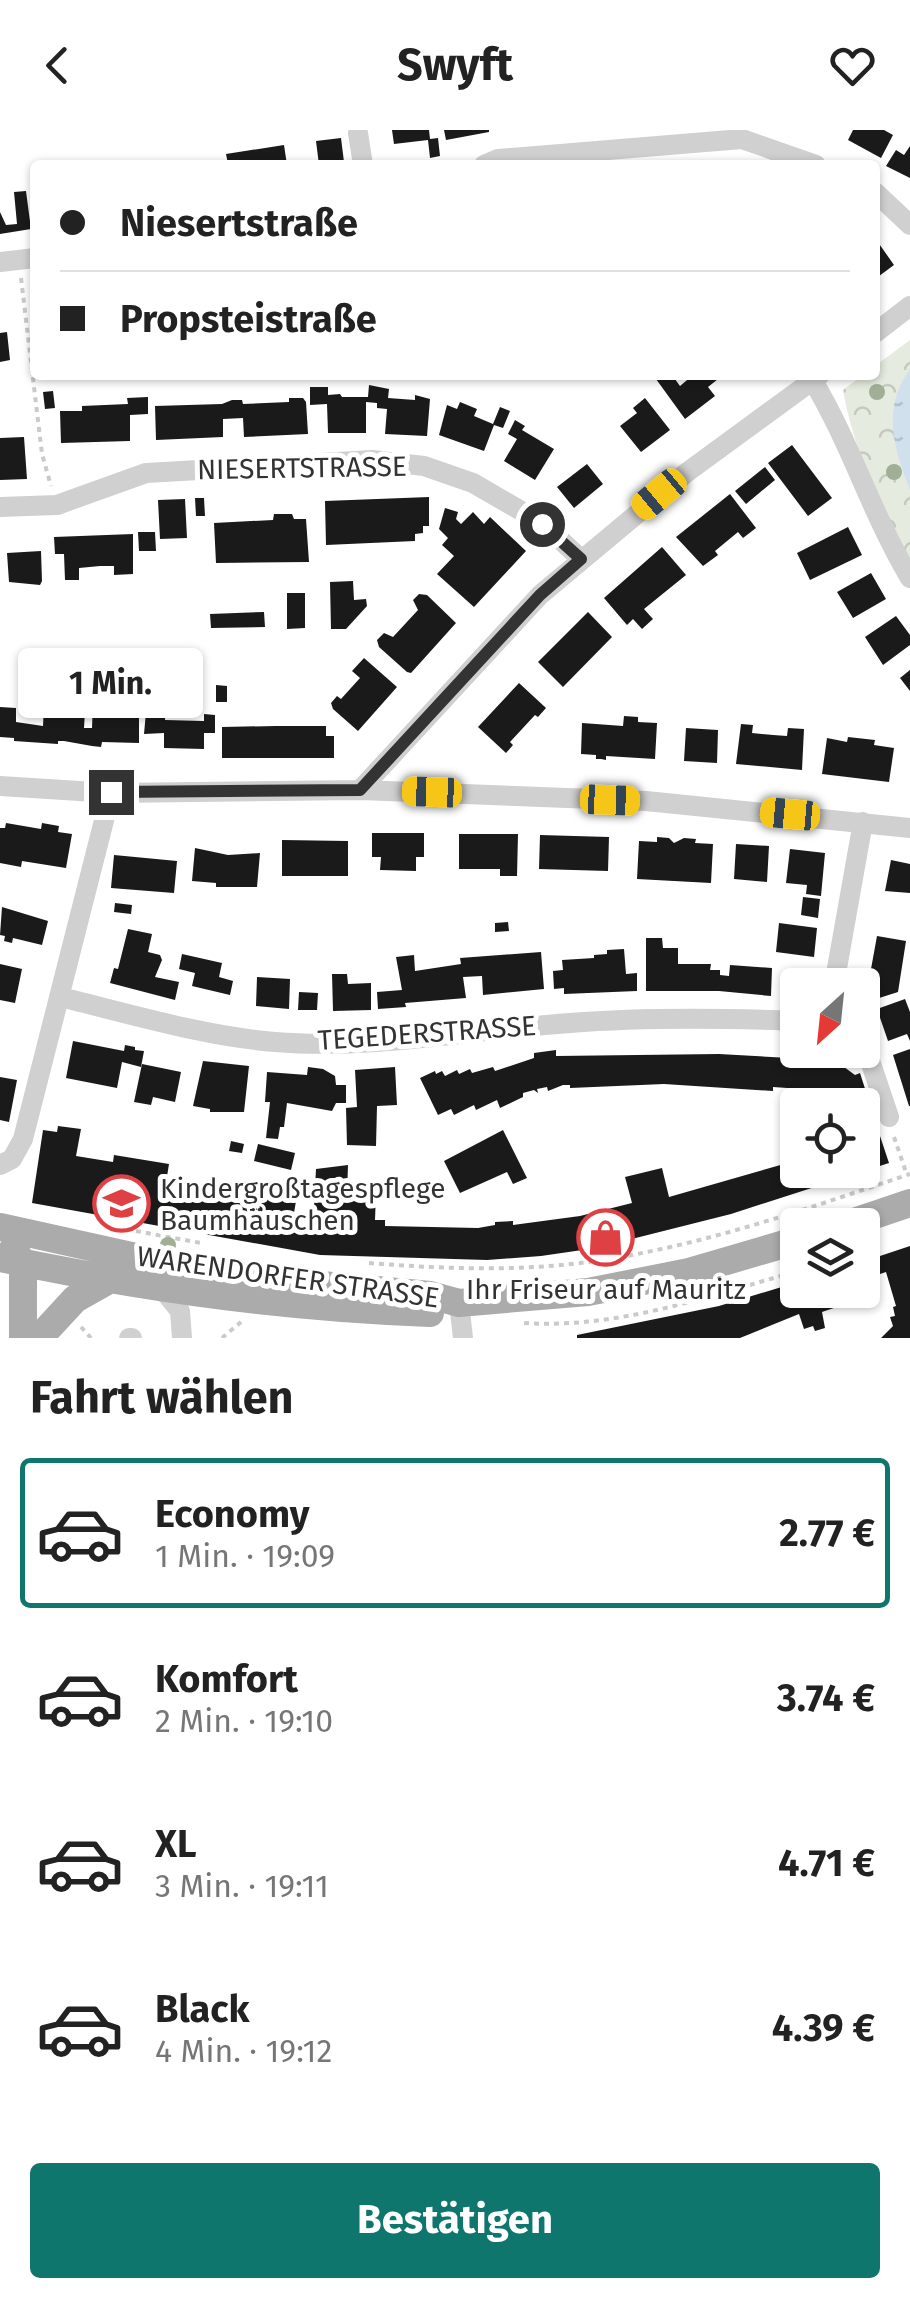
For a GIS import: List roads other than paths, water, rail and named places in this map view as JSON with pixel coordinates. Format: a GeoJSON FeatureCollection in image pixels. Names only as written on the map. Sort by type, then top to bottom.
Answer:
{"type":"FeatureCollection","features":[{"type":"Feature","properties":{"kind":"main road"},"geometry":{"type":"LineString","coordinates":[[872,1208],[909,1184]]}},
{"type":"Feature","properties":{"kind":"main road"},"geometry":{"type":"LineString","coordinates":[[0,1229],[12,1260],[24,1338]]}},
{"type":"Feature","properties":{"kind":"main road","name":"WARENDORFER STRASSE"},"geometry":{"type":"LineString","coordinates":[[0,1229],[163,1263],[279,1281],[430,1295],[459,1302]]}},
{"type":"Feature","properties":{"kind":"main road","name":"WARENDORFER STRASSE"},"geometry":{"type":"LineString","coordinates":[[12,1260],[163,1290],[429,1314],[459,1302],[588,1292],[689,1272],[780,1245]]}},
{"type":"Feature","properties":{"kind":"main road"},"geometry":{"type":"LineString","coordinates":[[39,1338],[76,1298],[107,1281]]}},
{"type":"Feature","properties":{"kind":"street"},"geometry":{"type":"LineString","coordinates":[[358,133],[362,160]]}},
{"type":"Feature","properties":{"kind":"street"},"geometry":{"type":"LineString","coordinates":[[496,160],[742,139],[802,160]]}},
{"type":"Feature","properties":{"kind":"street"},"geometry":{"type":"LineString","coordinates":[[880,197],[910,225]]}},
{"type":"Feature","properties":{"kind":"street"},"geometry":{"type":"LineString","coordinates":[[880,329],[910,306]]}},
{"type":"Feature","properties":{"kind":"street"},"geometry":{"type":"LineString","coordinates":[[360,790],[540,595],[686,473],[813,380]]}},
{"type":"Feature","properties":{"kind":"street"},"geometry":{"type":"LineString","coordinates":[[817,380],[910,578]]}},
{"type":"Feature","properties":{"kind":"street","name":"NIESERTSTRASSE"},"geometry":{"type":"LineString","coordinates":[[0,507],[56,505],[146,473],[372,460],[424,466],[473,483],[542,524],[581,559]]}},
{"type":"Feature","properties":{"kind":"street"},"geometry":{"type":"LineString","coordinates":[[0,786],[111,792],[360,790],[646,801],[910,828]]}},
{"type":"Feature","properties":{"kind":"street"},"geometry":{"type":"LineString","coordinates":[[0,1165],[12,1159],[23,1138],[111,792]]}},
{"type":"Feature","properties":{"kind":"street"},"geometry":{"type":"LineString","coordinates":[[837,968],[862,822]]}},
{"type":"Feature","properties":{"kind":"street","name":"TEGEDERSTRASSE"},"geometry":{"type":"LineString","coordinates":[[60,997],[202,1031],[276,1042],[389,1040],[572,1023],[700,1017],[780,1020]]}},
{"type":"Feature","properties":{"kind":"street"},"geometry":{"type":"LineString","coordinates":[[872,1068],[889,1117]]}},
{"type":"Feature","properties":{"kind":"street"},"geometry":{"type":"LineString","coordinates":[[163,1290],[180,1311],[182,1338]]}},
{"type":"Feature","properties":{"kind":"street"},"geometry":{"type":"LineString","coordinates":[[459,1302],[463,1338]]}},
{"type":"Feature","properties":{"kind":"water"},"geometry":{"type":"Polygon","coordinates":[[[910,369],[910,490],[895,444],[893,414],[901,384],[910,369]]]}},
{"type":"Feature","properties":{"kind":"place","name":"Kindergroßtagespflege Baumhäuschen"},"geometry":{"type":"Point","coordinates":[121,1204]}},
{"type":"Feature","properties":{"kind":"place","name":"Ihr Friseur auf Mauritz"},"geometry":{"type":"Point","coordinates":[606,1238]}}]}
